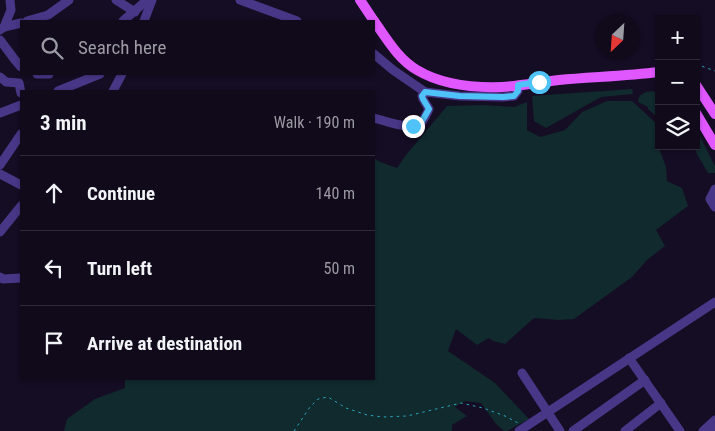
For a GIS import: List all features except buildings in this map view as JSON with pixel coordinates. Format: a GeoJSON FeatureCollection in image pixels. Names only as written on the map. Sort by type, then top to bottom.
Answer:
{"type":"FeatureCollection","features":[{"type":"Feature","properties":{"kind":"main road"},"geometry":{"type":"LineString","coordinates":[[360,0],[373,20]]}},
{"type":"Feature","properties":{"kind":"main road"},"geometry":{"type":"LineString","coordinates":[[375,22],[403,60],[416,70],[442,82],[502,87],[553,80],[654,72]]}},
{"type":"Feature","properties":{"kind":"main road"},"geometry":{"type":"LineString","coordinates":[[700,91],[715,114]]}},
{"type":"Feature","properties":{"kind":"main road"},"geometry":{"type":"LineString","coordinates":[[700,120],[715,145]]}},
{"type":"Feature","properties":{"kind":"street"},"geometry":{"type":"LineString","coordinates":[[2,29],[11,10],[10,0]]}},
{"type":"Feature","properties":{"kind":"street"},"geometry":{"type":"LineString","coordinates":[[35,20],[51,18],[69,0]]}},
{"type":"Feature","properties":{"kind":"street"},"geometry":{"type":"LineString","coordinates":[[116,0],[135,12]]}},
{"type":"Feature","properties":{"kind":"street"},"geometry":{"type":"LineString","coordinates":[[125,20],[147,0]]}},
{"type":"Feature","properties":{"kind":"street"},"geometry":{"type":"LineString","coordinates":[[144,20],[152,0]]}},
{"type":"Feature","properties":{"kind":"street"},"geometry":{"type":"LineString","coordinates":[[240,0],[294,20]]}},
{"type":"Feature","properties":{"kind":"street"},"geometry":{"type":"LineString","coordinates":[[2,29],[20,23]]}},
{"type":"Feature","properties":{"kind":"street"},"geometry":{"type":"LineString","coordinates":[[0,40],[20,66]]}},
{"type":"Feature","properties":{"kind":"street"},"geometry":{"type":"LineString","coordinates":[[375,55],[425,92],[460,96],[503,97],[514,96],[518,91],[518,85]]}},
{"type":"Feature","properties":{"kind":"street"},"geometry":{"type":"LineString","coordinates":[[60,90],[98,75]]}},
{"type":"Feature","properties":{"kind":"street"},"geometry":{"type":"LineString","coordinates":[[114,90],[121,75]]}},
{"type":"Feature","properties":{"kind":"street"},"geometry":{"type":"LineString","coordinates":[[0,77],[6,82],[19,83],[20,90]]}},
{"type":"Feature","properties":{"kind":"street"},"geometry":{"type":"LineString","coordinates":[[375,118],[395,124],[413,126],[421,123],[428,112],[422,96],[425,92]]}},
{"type":"Feature","properties":{"kind":"street"},"geometry":{"type":"LineString","coordinates":[[0,113],[20,105]]}},
{"type":"Feature","properties":{"kind":"street"},"geometry":{"type":"LineString","coordinates":[[0,165],[20,135]]}},
{"type":"Feature","properties":{"kind":"street"},"geometry":{"type":"LineString","coordinates":[[0,174],[20,184]]}},
{"type":"Feature","properties":{"kind":"street"},"geometry":{"type":"LineString","coordinates":[[715,189],[710,199],[715,207]]}},
{"type":"Feature","properties":{"kind":"street"},"geometry":{"type":"LineString","coordinates":[[0,232],[20,207]]}},
{"type":"Feature","properties":{"kind":"street"},"geometry":{"type":"LineString","coordinates":[[0,277],[3,279],[20,278]]}},
{"type":"Feature","properties":{"kind":"street"},"geometry":{"type":"LineString","coordinates":[[524,430],[715,302]]}},
{"type":"Feature","properties":{"kind":"street"},"geometry":{"type":"LineString","coordinates":[[629,358],[676,429]]}},
{"type":"Feature","properties":{"kind":"street"},"geometry":{"type":"LineString","coordinates":[[522,373],[560,431]]}},
{"type":"Feature","properties":{"kind":"street"},"geometry":{"type":"LineString","coordinates":[[572,431],[645,380]]}},
{"type":"Feature","properties":{"kind":"street"},"geometry":{"type":"LineString","coordinates":[[625,431],[660,403]]}},
{"type":"Feature","properties":{"kind":"street"},"geometry":{"type":"LineString","coordinates":[[703,431],[715,420]]}},
{"type":"Feature","properties":{"kind":"path"},"geometry":{"type":"LineString","coordinates":[[700,65],[715,71]]}},
{"type":"Feature","properties":{"kind":"path"},"geometry":{"type":"LineString","coordinates":[[294,431],[310,407],[318,399],[328,397],[346,408],[383,418],[407,416],[461,403],[505,416],[524,430]]}},
{"type":"Feature","properties":{"kind":"green space"},"geometry":{"type":"Polygon","coordinates":[[[632,89],[633,94],[601,97],[546,128],[534,121],[532,96],[632,89]]]}},
{"type":"Feature","properties":{"kind":"green space"},"geometry":{"type":"Polygon","coordinates":[[[655,92],[655,115],[648,107],[638,102],[638,99],[644,93],[655,92]]]}},
{"type":"Feature","properties":{"kind":"green space"},"geometry":{"type":"Polygon","coordinates":[[[607,101],[632,101],[655,122],[655,150],[660,150],[666,167],[667,181],[682,188],[688,206],[656,230],[665,246],[647,260],[632,277],[574,319],[534,318],[505,344],[489,338],[477,345],[456,329],[448,351],[495,383],[529,419],[504,431],[496,424],[481,403],[465,401],[455,407],[467,416],[452,425],[452,431],[64,431],[67,419],[95,399],[125,388],[125,380],[375,380],[375,159],[397,168],[447,106],[483,105],[514,107],[527,102],[527,130],[540,137],[565,130],[582,112],[607,101]]]}},
{"type":"Feature","properties":{"kind":"green space"},"geometry":{"type":"Polygon","coordinates":[[[700,137],[715,166],[715,173],[708,173],[695,150],[700,150],[700,137]]]}},
{"type":"Feature","properties":{"kind":"route"},"geometry":{"type":"LineString","coordinates":[[413,126],[421,123],[429,109],[422,96],[425,92],[460,96],[503,97],[514,96],[518,91],[518,85],[539,82]]}}]}
